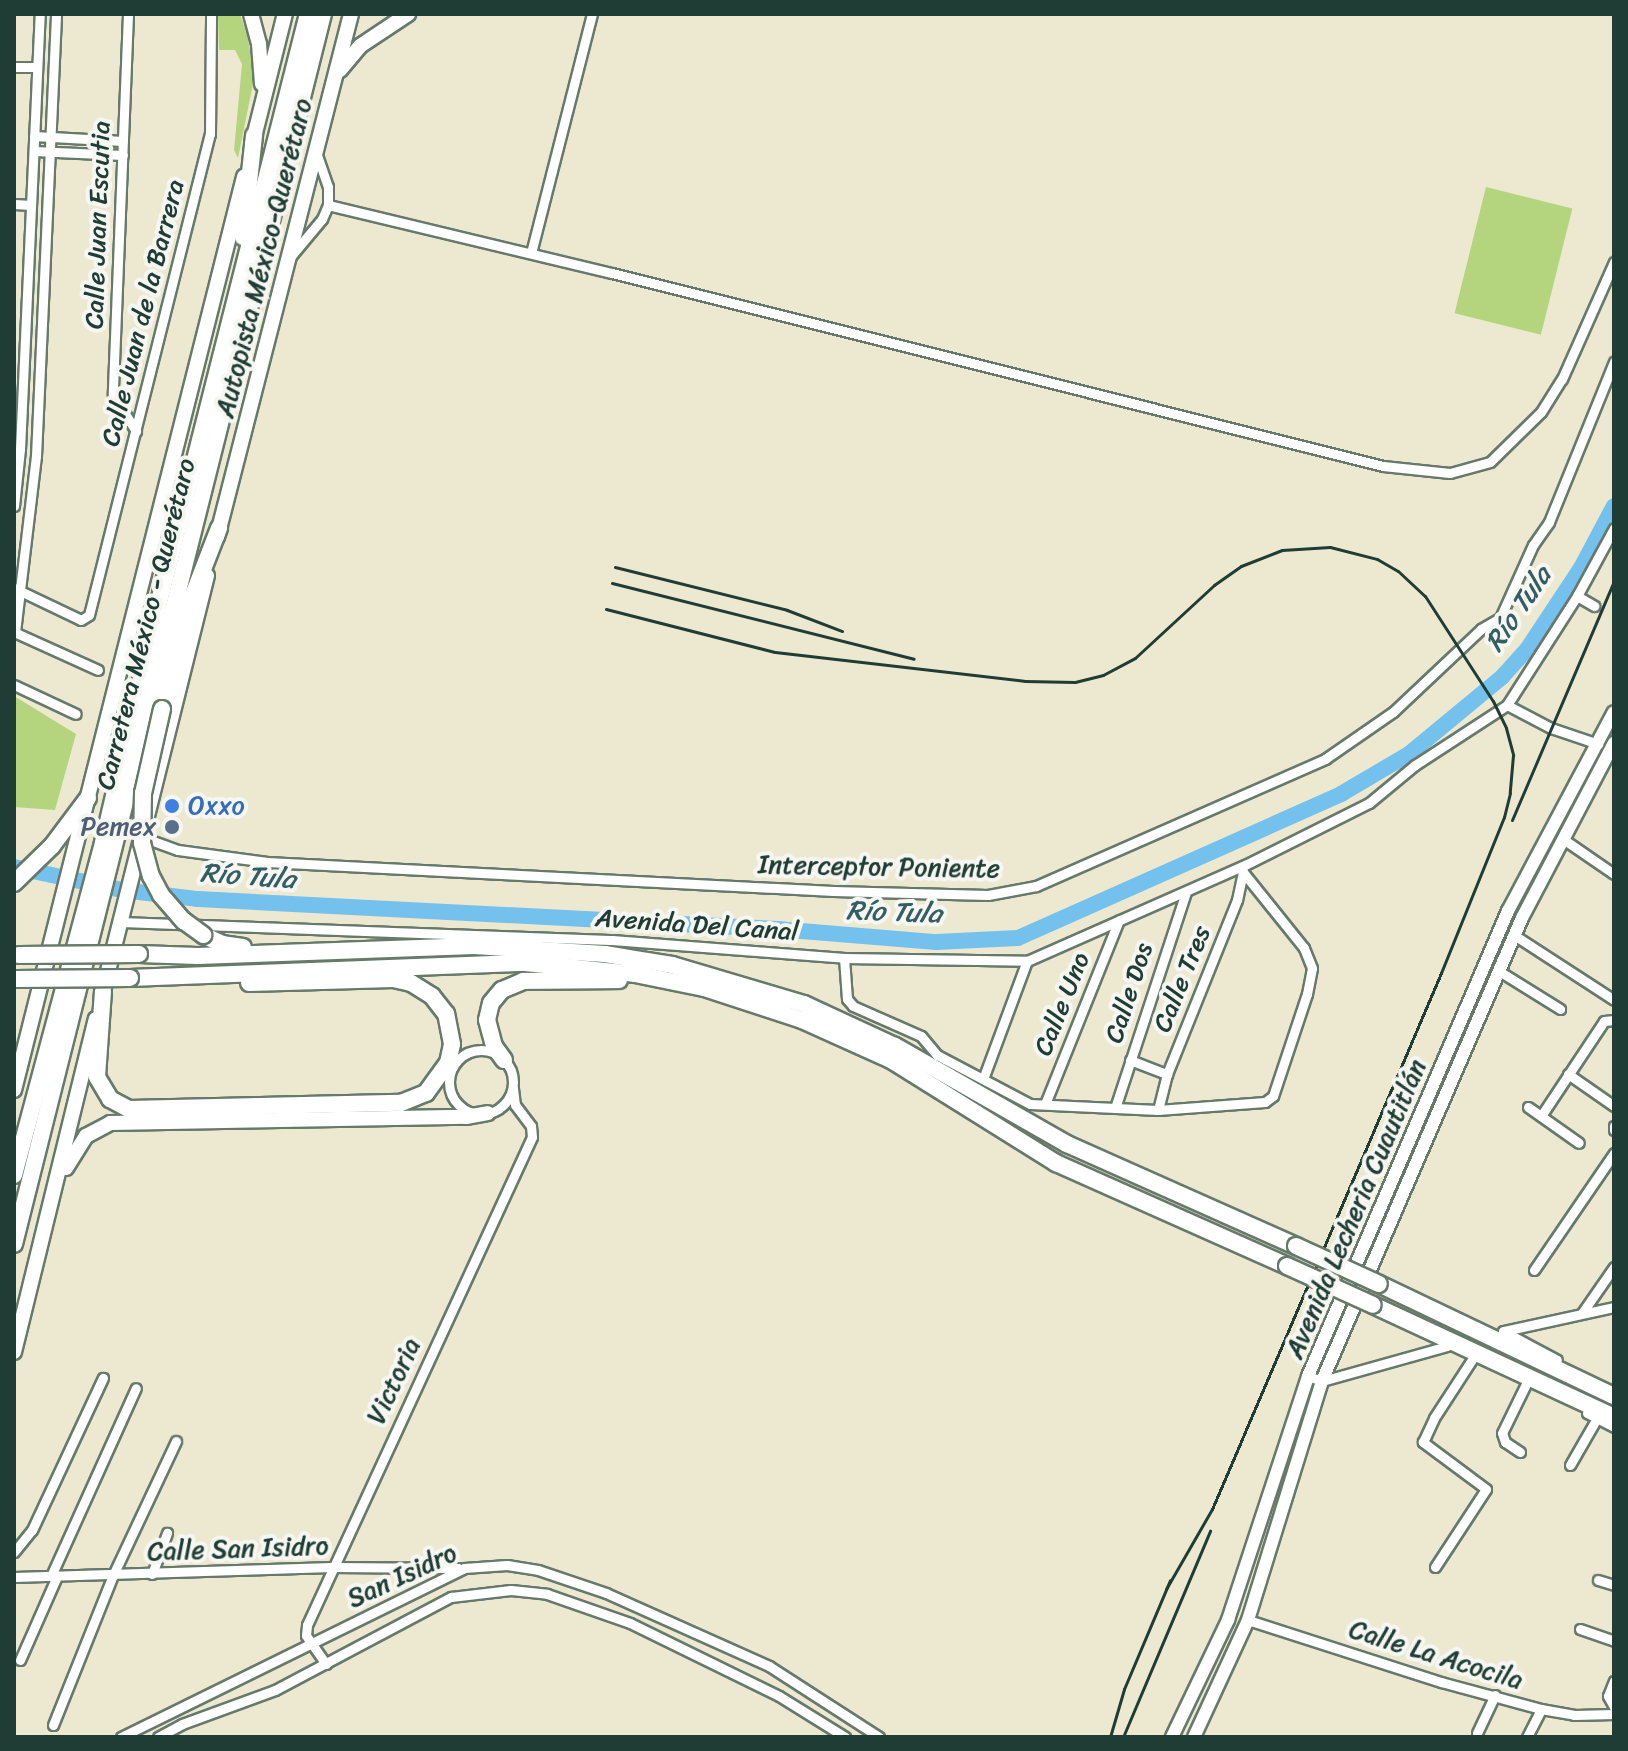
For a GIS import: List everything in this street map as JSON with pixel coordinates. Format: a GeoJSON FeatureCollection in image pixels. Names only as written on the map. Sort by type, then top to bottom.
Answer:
{"type":"FeatureCollection","features":[{"type":"Feature","properties":{"kind":"highway","name":"Carretera México - Querétaro"},"geometry":{"type":"LineString","coordinates":[[109,844],[162,590],[308,14]]}},
{"type":"Feature","properties":{"kind":"highway","name":"Carretera México - Querétaro"},"geometry":{"type":"LineString","coordinates":[[14,1244],[93,905],[323,14]]}},
{"type":"Feature","properties":{"kind":"highway"},"geometry":{"type":"LineString","coordinates":[[232,321],[254,136]]}},
{"type":"Feature","properties":{"kind":"highway"},"geometry":{"type":"LineString","coordinates":[[219,528],[188,608],[162,709],[141,807],[142,843],[147,865],[161,895],[184,921],[222,944],[280,953]]}},
{"type":"Feature","properties":{"kind":"highway"},"geometry":{"type":"LineString","coordinates":[[14,883],[72,832],[88,798]]}},
{"type":"Feature","properties":{"kind":"highway","name":"Carretera México - Querétaro"},"geometry":{"type":"LineString","coordinates":[[14,1175],[93,905]]}},
{"type":"Feature","properties":{"kind":"highway"},"geometry":{"type":"LineString","coordinates":[[16,955],[280,953],[474,946],[605,954],[672,965],[731,981],[804,1004],[895,1046],[1067,1144],[1379,1284],[1614,1396]]}},
{"type":"Feature","properties":{"kind":"highway"},"geometry":{"type":"LineString","coordinates":[[15,979],[176,977],[525,963],[635,974],[734,997],[802,1020],[891,1060],[1056,1163],[1614,1417]]}},
{"type":"Feature","properties":{"kind":"highway"},"geometry":{"type":"LineString","coordinates":[[103,991],[97,1077],[110,1099],[129,1109],[392,1104],[418,1097],[448,1071],[452,1044],[449,1021],[438,1002],[418,986],[402,980],[224,984],[176,977]]}},
{"type":"Feature","properties":{"kind":"highway"},"geometry":{"type":"LineString","coordinates":[[504,1060],[490,1037],[488,1014],[497,994],[518,982],[626,981],[716,999],[734,997]]}},
{"type":"Feature","properties":{"kind":"main road"},"geometry":{"type":"LineString","coordinates":[[251,14],[259,44],[263,99]]}},
{"type":"Feature","properties":{"kind":"main road","name":"Autopista México-Querétaro"},"geometry":{"type":"LineString","coordinates":[[88,798],[285,14]]}},
{"type":"Feature","properties":{"kind":"main road","name":"Autopista México-Querétaro"},"geometry":{"type":"LineString","coordinates":[[14,1352],[314,147],[351,14]]}},
{"type":"Feature","properties":{"kind":"main road"},"geometry":{"type":"LineString","coordinates":[[335,77],[360,46],[408,14]]}},
{"type":"Feature","properties":{"kind":"main road","name":"Avenida Lecheria Cuautitlán"},"geometry":{"type":"LineString","coordinates":[[1172,1737],[1228,1620],[1308,1376],[1508,911],[1614,712]]}},
{"type":"Feature","properties":{"kind":"main road","name":"Avenida Lecheria Cuautitlán"},"geometry":{"type":"LineString","coordinates":[[1194,1737],[1248,1620],[1322,1381],[1514,935],[1614,743]]}},
{"type":"Feature","properties":{"kind":"main road"},"geometry":{"type":"LineString","coordinates":[[14,1090],[62,898],[72,832]]}},
{"type":"Feature","properties":{"kind":"main road"},"geometry":{"type":"LineString","coordinates":[[52,1201],[80,1143],[94,1129],[110,1123],[466,1117],[491,1112]]}},
{"type":"Feature","properties":{"kind":"street","name":"Calle Juan Escutia"},"geometry":{"type":"LineString","coordinates":[[128,14],[113,395],[136,431]]}},
{"type":"Feature","properties":{"kind":"street","name":"Calle Juan de la Barrera"},"geometry":{"type":"LineString","coordinates":[[18,589],[81,620],[86,619],[210,134],[211,14]]}},
{"type":"Feature","properties":{"kind":"street"},"geometry":{"type":"LineString","coordinates":[[531,253],[592,14]]}},
{"type":"Feature","properties":{"kind":"street"},"geometry":{"type":"LineString","coordinates":[[14,506],[25,348],[40,15],[56,15],[53,137],[36,456],[18,573],[15,632],[98,670]]}},
{"type":"Feature","properties":{"kind":"street"},"geometry":{"type":"LineString","coordinates":[[14,67],[37,67]]}},
{"type":"Feature","properties":{"kind":"street"},"geometry":{"type":"LineString","coordinates":[[34,136],[123,141]]}},
{"type":"Feature","properties":{"kind":"street"},"geometry":{"type":"LineString","coordinates":[[286,261],[322,219],[328,205],[328,187],[314,147]]}},
{"type":"Feature","properties":{"kind":"street"},"geometry":{"type":"LineString","coordinates":[[34,151],[123,155]]}},
{"type":"Feature","properties":{"kind":"street"},"geometry":{"type":"LineString","coordinates":[[14,204],[31,205]]}},
{"type":"Feature","properties":{"kind":"street"},"geometry":{"type":"LineString","coordinates":[[328,205],[1368,463],[1450,473],[1490,462],[1541,412],[1562,379],[1614,262]]}},
{"type":"Feature","properties":{"kind":"street"},"geometry":{"type":"LineString","coordinates":[[25,348],[42,349]]}},
{"type":"Feature","properties":{"kind":"street","name":"Interceptor Poniente"},"geometry":{"type":"LineString","coordinates":[[142,837],[178,850],[267,862],[833,891],[988,895],[1036,886],[1325,759],[1402,704],[1481,629],[1500,618],[1533,545],[1549,522],[1614,362]]}},
{"type":"Feature","properties":{"kind":"street"},"geometry":{"type":"LineString","coordinates":[[24,364],[41,365]]}},
{"type":"Feature","properties":{"kind":"street","name":"Avenida Del Canal"},"geometry":{"type":"LineString","coordinates":[[120,918],[612,940],[844,958],[1027,961],[1244,868],[1369,803],[1415,765],[1507,705],[1577,596],[1614,528]]}},
{"type":"Feature","properties":{"kind":"street"},"geometry":{"type":"LineString","coordinates":[[1577,596],[1594,606]]}},
{"type":"Feature","properties":{"kind":"street"},"geometry":{"type":"LineString","coordinates":[[14,685],[76,714]]}},
{"type":"Feature","properties":{"kind":"street"},"geometry":{"type":"LineString","coordinates":[[1507,705],[1551,728],[1598,744]]}},
{"type":"Feature","properties":{"kind":"street"},"geometry":{"type":"LineString","coordinates":[[1563,839],[1614,874]]}},
{"type":"Feature","properties":{"kind":"street"},"geometry":{"type":"LineString","coordinates":[[844,958],[847,999],[853,1006],[921,1036],[937,1055],[1030,1104],[1158,1110],[1265,1102],[1273,1096],[1307,994],[1312,968],[1304,948],[1244,868]]}},
{"type":"Feature","properties":{"kind":"street","name":"Calle Tres"},"geometry":{"type":"LineString","coordinates":[[1158,1110],[1167,1074],[1217,955],[1244,868]]}},
{"type":"Feature","properties":{"kind":"street","name":"Calle Dos"},"geometry":{"type":"LineString","coordinates":[[1115,1108],[1186,892]]}},
{"type":"Feature","properties":{"kind":"street","name":"Calle Uno"},"geometry":{"type":"LineString","coordinates":[[1045,1104],[1119,920]]}},
{"type":"Feature","properties":{"kind":"street"},"geometry":{"type":"LineString","coordinates":[[1514,935],[1614,1000]]}},
{"type":"Feature","properties":{"kind":"street"},"geometry":{"type":"LineString","coordinates":[[983,1079],[1027,961]]}},
{"type":"Feature","properties":{"kind":"street"},"geometry":{"type":"LineString","coordinates":[[1499,971],[1560,1009]]}},
{"type":"Feature","properties":{"kind":"street"},"geometry":{"type":"LineString","coordinates":[[1541,1116],[1604,1021],[1614,1020]]}},
{"type":"Feature","properties":{"kind":"street"},"geometry":{"type":"LineString","coordinates":[[491,1112],[508,1100],[513,1088],[511,1070],[504,1060],[482,1050],[464,1055],[448,1071],[450,1088],[459,1104],[475,1113],[523,1117]]}},
{"type":"Feature","properties":{"kind":"street"},"geometry":{"type":"LineString","coordinates":[[1130,1060],[1167,1074]]}},
{"type":"Feature","properties":{"kind":"street"},"geometry":{"type":"LineString","coordinates":[[1568,1074],[1614,1106]]}},
{"type":"Feature","properties":{"kind":"street","name":"Victoria"},"geometry":{"type":"LineString","coordinates":[[312,1643],[306,1635],[307,1625],[332,1567],[532,1137],[531,1126],[515,1105],[513,1088]]}},
{"type":"Feature","properties":{"kind":"street"},"geometry":{"type":"LineString","coordinates":[[1528,1107],[1579,1143]]}},
{"type":"Feature","properties":{"kind":"street"},"geometry":{"type":"LineString","coordinates":[[1534,1270],[1614,1153]]}},
{"type":"Feature","properties":{"kind":"street"},"geometry":{"type":"LineString","coordinates":[[1582,1313],[1614,1267]]}},
{"type":"Feature","properties":{"kind":"street"},"geometry":{"type":"LineString","coordinates":[[1614,1307],[1499,1332],[1614,1389]]}},
{"type":"Feature","properties":{"kind":"street"},"geometry":{"type":"LineString","coordinates":[[1308,1376],[1322,1381],[1447,1346],[1527,1382],[1614,1427]]}},
{"type":"Feature","properties":{"kind":"street"},"geometry":{"type":"LineString","coordinates":[[1435,1567],[1486,1489],[1423,1442],[1434,1418],[1473,1358]]}},
{"type":"Feature","properties":{"kind":"street"},"geometry":{"type":"LineString","coordinates":[[14,1552],[32,1530],[103,1378]]}},
{"type":"Feature","properties":{"kind":"street"},"geometry":{"type":"LineString","coordinates":[[1520,1452],[1505,1442],[1502,1433],[1527,1382]]}},
{"type":"Feature","properties":{"kind":"street"},"geometry":{"type":"LineString","coordinates":[[20,1660],[136,1388]]}},
{"type":"Feature","properties":{"kind":"street"},"geometry":{"type":"LineString","coordinates":[[1570,1465],[1597,1418]]}},
{"type":"Feature","properties":{"kind":"street"},"geometry":{"type":"LineString","coordinates":[[53,1725],[113,1575],[176,1441]]}},
{"type":"Feature","properties":{"kind":"street"},"geometry":{"type":"LineString","coordinates":[[152,1574],[167,1533]]}},
{"type":"Feature","properties":{"kind":"street","name":"San Isidro"},"geometry":{"type":"LineString","coordinates":[[121,1737],[464,1568],[492,1565],[522,1568],[606,1593],[769,1666],[879,1737]]}},
{"type":"Feature","properties":{"kind":"street","name":"Calle San Isidro"},"geometry":{"type":"LineString","coordinates":[[14,1577],[332,1567],[464,1568]]}},
{"type":"Feature","properties":{"kind":"street"},"geometry":{"type":"LineString","coordinates":[[1598,1580],[1614,1585]]}},
{"type":"Feature","properties":{"kind":"street","name":"San Isidro"},"geometry":{"type":"LineString","coordinates":[[158,1737],[182,1724],[275,1690],[451,1597],[511,1590],[547,1594],[630,1623],[779,1696],[845,1737]]}},
{"type":"Feature","properties":{"kind":"street","name":"Calle La Acocila"},"geometry":{"type":"LineString","coordinates":[[1248,1620],[1441,1682],[1541,1709],[1574,1715],[1614,1714]]}},
{"type":"Feature","properties":{"kind":"street"},"geometry":{"type":"LineString","coordinates":[[1580,1629],[1614,1641]]}},
{"type":"Feature","properties":{"kind":"street"},"geometry":{"type":"LineString","coordinates":[[312,1643],[326,1664]]}},
{"type":"Feature","properties":{"kind":"street"},"geometry":{"type":"LineString","coordinates":[[1614,1681],[1608,1696],[1614,1707]]}},
{"type":"Feature","properties":{"kind":"street"},"geometry":{"type":"LineString","coordinates":[[1477,1733],[1495,1695]]}},
{"type":"Feature","properties":{"kind":"street"},"geometry":{"type":"LineString","coordinates":[[1527,1737],[1541,1709]]}},
{"type":"Feature","properties":{"kind":"green space"},"geometry":{"type":"Polygon","coordinates":[[[218,14],[240,14],[248,38],[254,79],[238,158],[234,150],[242,64],[235,50],[219,50],[218,14]]]}},
{"type":"Feature","properties":{"kind":"green space"},"geometry":{"type":"Polygon","coordinates":[[[1486,187],[1572,209],[1541,335],[1455,313],[1486,187]]]}},
{"type":"Feature","properties":{"kind":"green space"},"geometry":{"type":"Polygon","coordinates":[[[14,696],[76,734],[55,810],[14,807],[14,696]]]}},
{"type":"Feature","properties":{"kind":"waterway","name":"Río Tula"},"geometry":{"type":"LineString","coordinates":[[14,867],[122,890],[198,899],[777,929],[936,942],[1018,938],[1341,794],[1409,754],[1502,677],[1528,648],[1581,568],[1614,506]]}},
{"type":"Feature","properties":{"kind":"railway"},"geometry":{"type":"LineString","coordinates":[[606,609],[775,652],[1025,681],[1075,682],[1103,675],[1135,658],[1214,585],[1241,566],[1282,550],[1330,547],[1377,559],[1398,571],[1425,596],[1493,701],[1506,728],[1513,755],[1510,793],[1504,817],[1441,973],[1212,1509],[1166,1589]]}},
{"type":"Feature","properties":{"kind":"railway"},"geometry":{"type":"LineString","coordinates":[[615,567],[787,610],[842,631]]}},
{"type":"Feature","properties":{"kind":"railway"},"geometry":{"type":"LineString","coordinates":[[1512,820],[1614,581]]}},
{"type":"Feature","properties":{"kind":"railway"},"geometry":{"type":"LineString","coordinates":[[612,583],[914,659]]}},
{"type":"Feature","properties":{"kind":"railway"},"geometry":{"type":"LineString","coordinates":[[1123,1737],[1210,1531]]}},
{"type":"Feature","properties":{"kind":"railway"},"geometry":{"type":"LineString","coordinates":[[1110,1737],[1124,1689],[1170,1580]]}},
{"type":"Feature","properties":{"kind":"place","name":"Oxxo"},"geometry":{"type":"Point","coordinates":[172,806]}},
{"type":"Feature","properties":{"kind":"place","name":"Pemex"},"geometry":{"type":"Point","coordinates":[172,827]}}]}
